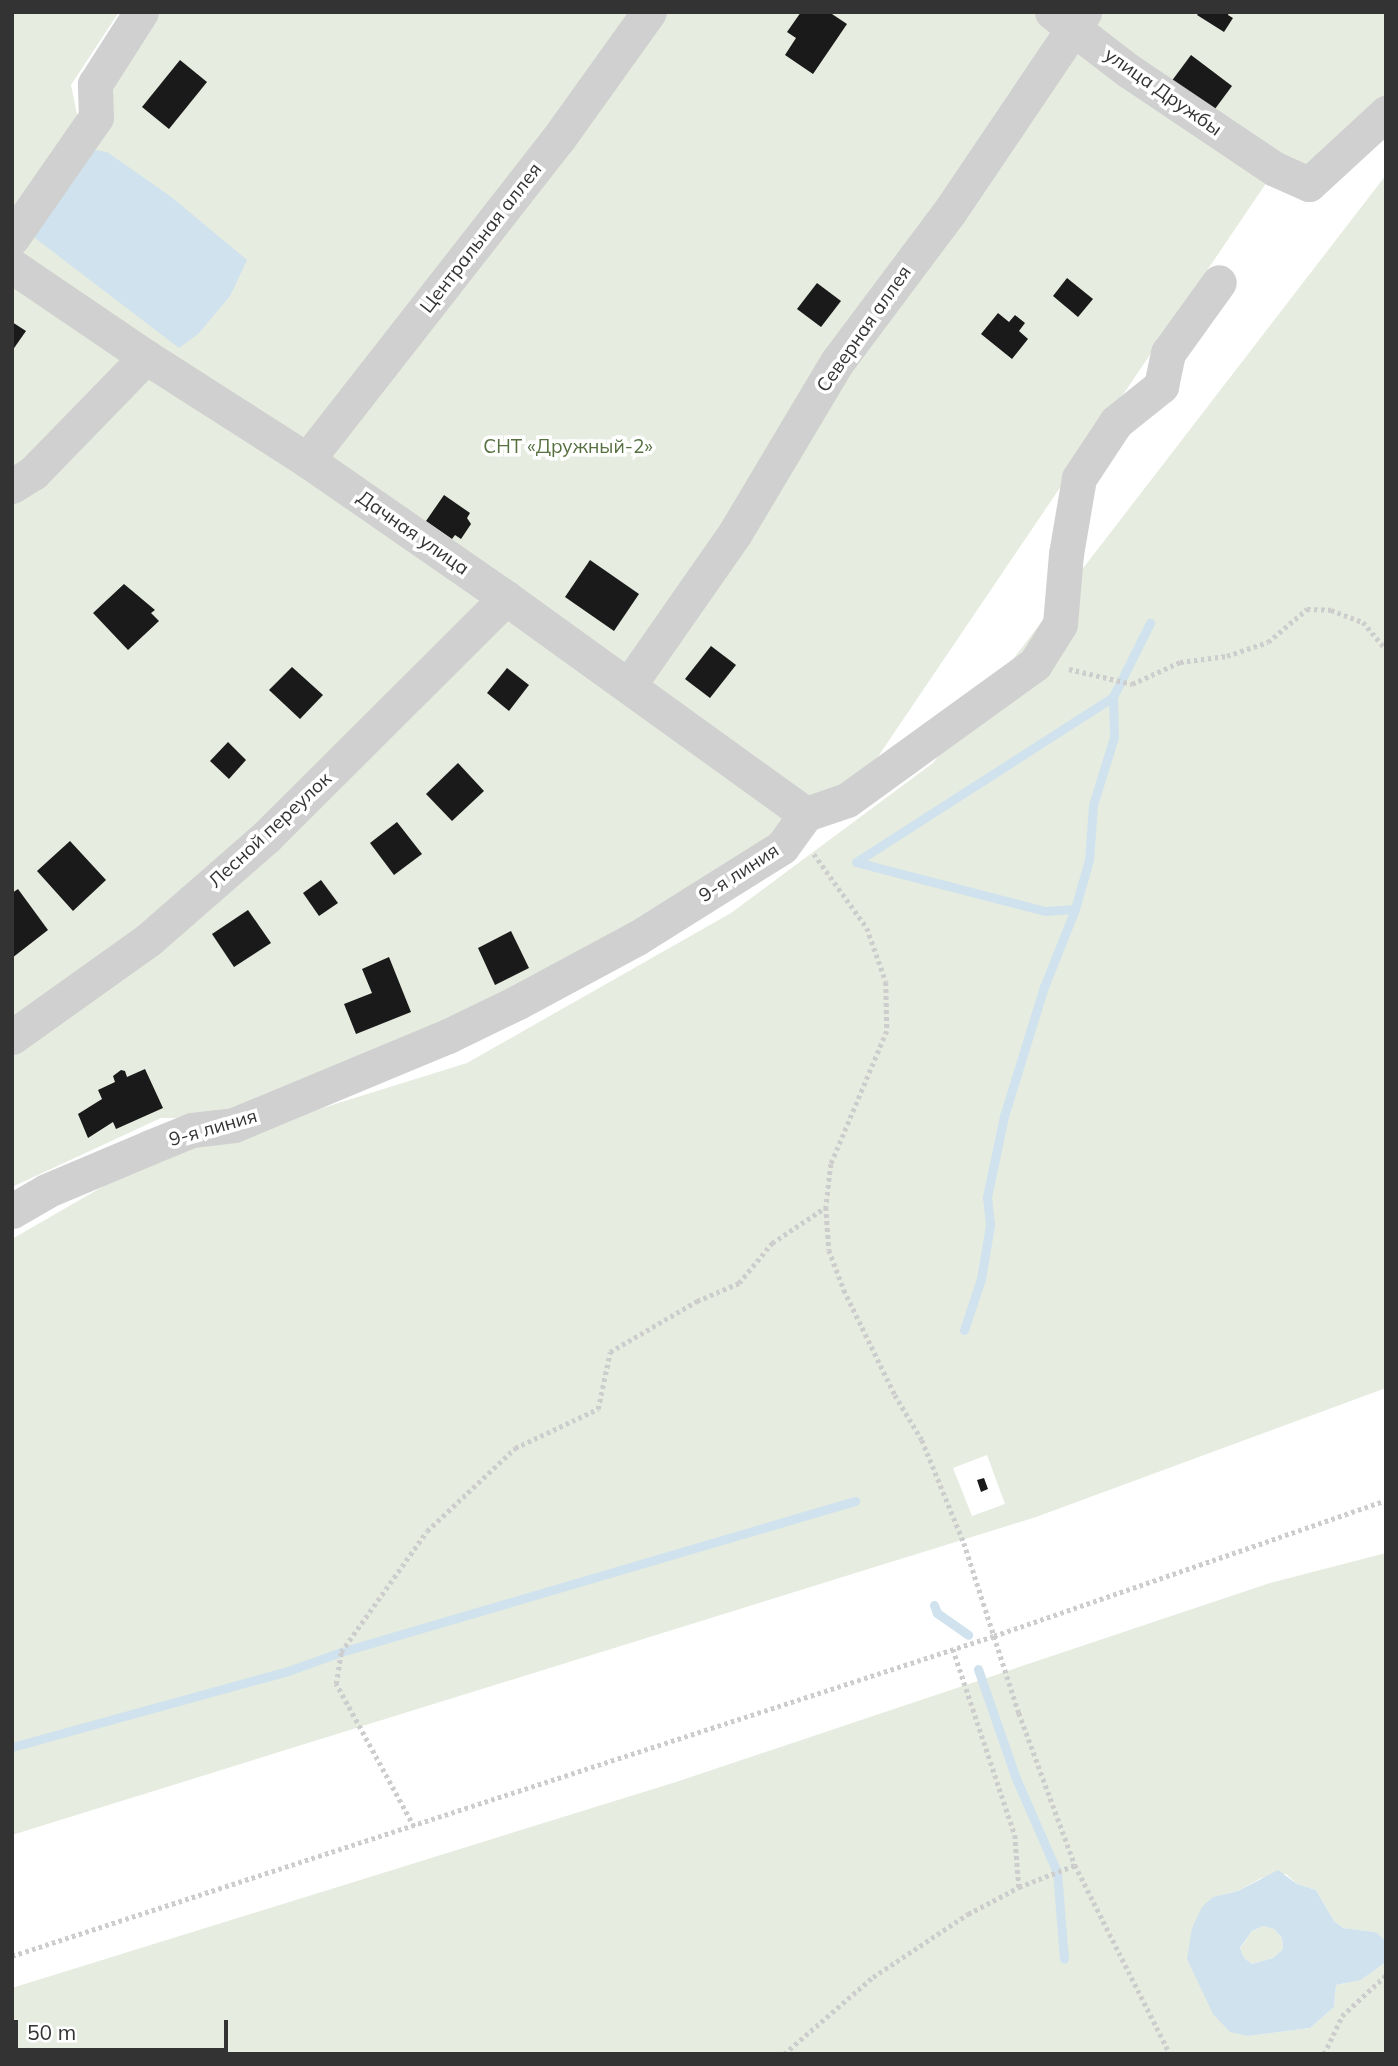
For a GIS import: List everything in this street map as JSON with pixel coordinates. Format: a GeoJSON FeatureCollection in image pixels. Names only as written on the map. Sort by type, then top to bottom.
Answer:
{"type":"FeatureCollection","features":[{"type":"Feature","properties":{"kind":"street"},"geometry":{"type":"LineString","coordinates":[[12,237],[96,117],[95,84],[141,12]]}},
{"type":"Feature","properties":{"kind":"street","name":"Центральная аллея"},"geometry":{"type":"LineString","coordinates":[[307,460],[558,139],[649,12]]}},
{"type":"Feature","properties":{"kind":"street","name":"улица Дружбы"},"geometry":{"type":"LineString","coordinates":[[1070,18],[1129,71],[1275,169],[1309,184],[1386,113]]}},
{"type":"Feature","properties":{"kind":"street","name":"Северная аллея"},"geometry":{"type":"LineString","coordinates":[[629,685],[735,533],[837,362],[950,211],[1070,18]]}},
{"type":"Feature","properties":{"kind":"street","name":"Дачная улица"},"geometry":{"type":"LineString","coordinates":[[12,266],[146,357],[307,460],[629,685],[806,814]]}},
{"type":"Feature","properties":{"kind":"street"},"geometry":{"type":"LineString","coordinates":[[806,814],[847,800],[1035,664],[1060,624],[1066,554],[1079,478],[1116,422],[1161,386],[1168,352],[1219,282]]}},
{"type":"Feature","properties":{"kind":"street"},"geometry":{"type":"LineString","coordinates":[[12,486],[33,472],[146,357]]}},
{"type":"Feature","properties":{"kind":"street","name":"Лесной переулок"},"geometry":{"type":"LineString","coordinates":[[12,1037],[148,940],[266,837],[506,598]]}},
{"type":"Feature","properties":{"kind":"street","name":"9-я линия"},"geometry":{"type":"LineString","coordinates":[[12,1211],[46,1191],[150,1147],[192,1130],[234,1125],[448,1036],[518,1002],[637,938],[782,847],[806,814]]}},
{"type":"Feature","properties":{"kind":"path"},"geometry":{"type":"LineString","coordinates":[[1107,678],[1132,684],[1180,662],[1227,656],[1268,642],[1307,609],[1331,610],[1363,622],[1386,649]]}},
{"type":"Feature","properties":{"kind":"path"},"geometry":{"type":"LineString","coordinates":[[806,814],[806,844],[867,928],[886,982],[887,1031],[831,1164],[826,1207],[829,1250],[844,1290],[895,1395],[922,1440],[964,1542],[994,1636],[1075,1865],[1170,2054]]}},
{"type":"Feature","properties":{"kind":"path"},"geometry":{"type":"LineString","coordinates":[[414,1827],[336,1684],[341,1652],[427,1531],[515,1448],[598,1409],[610,1352],[697,1301],[740,1283],[772,1243],[826,1207]]}},
{"type":"Feature","properties":{"kind":"path"},"geometry":{"type":"LineString","coordinates":[[12,1956],[994,1636],[1386,1500]]}},
{"type":"Feature","properties":{"kind":"path"},"geometry":{"type":"LineString","coordinates":[[953,1648],[1014,1835],[1020,1887]]}},
{"type":"Feature","properties":{"kind":"path"},"geometry":{"type":"LineString","coordinates":[[785,2054],[873,1978],[968,1914],[1020,1887],[1075,1865]]}},
{"type":"Feature","properties":{"kind":"path"},"geometry":{"type":"LineString","coordinates":[[1324,2054],[1342,2016],[1386,1975]]}},
{"type":"Feature","properties":{"kind":"green space"},"geometry":{"type":"Polygon","coordinates":[[[12,12],[119,12],[71,85],[78,119],[12,219],[12,12]]]}},
{"type":"Feature","properties":{"kind":"green space","name":"СНТ «Дружный-2»"},"geometry":{"type":"Polygon","coordinates":[[[141,12],[1386,12],[1386,113],[1309,184],[1275,170],[871,767],[806,814],[562,965],[238,1119],[161,1118],[12,1187],[12,238],[141,12]]]}},
{"type":"Feature","properties":{"kind":"green space"},"geometry":{"type":"Polygon","coordinates":[[[1386,175],[1386,1388],[1036,1517],[12,1835],[12,1239],[142,1164],[467,1063],[731,913],[933,763],[1386,175]],[[987,1455],[953,1468],[972,1516],[1005,1504],[987,1455]]]}},
{"type":"Feature","properties":{"kind":"green space"},"geometry":{"type":"Polygon","coordinates":[[[1386,1553],[1386,1941],[1376,1932],[1343,1928],[1334,1921],[1316,1890],[1297,1884],[1286,1874],[1261,1878],[1238,1891],[1214,1897],[1188,1959],[1200,1984],[1248,2036],[1310,2028],[1334,2007],[1336,1985],[1361,1980],[1386,1962],[1386,2054],[12,2054],[12,1988],[676,1782],[1270,1583],[1386,1553]]]}},
{"type":"Feature","properties":{"kind":"green space"},"geometry":{"type":"Polygon","coordinates":[[[1263,1926],[1274,1929],[1282,1938],[1283,1949],[1273,1958],[1252,1964],[1244,1958],[1240,1949],[1252,1931],[1263,1926]]]}},
{"type":"Feature","properties":{"kind":"water"},"geometry":{"type":"Polygon","coordinates":[[[88,149],[107,152],[170,196],[247,260],[230,296],[198,334],[179,348],[35,238],[36,224],[88,149]]]}},
{"type":"Feature","properties":{"kind":"water"},"geometry":{"type":"Polygon","coordinates":[[[1278,1870],[1297,1884],[1316,1890],[1334,1921],[1343,1928],[1376,1932],[1386,1941],[1386,1962],[1361,1980],[1336,1985],[1334,2007],[1310,2028],[1248,2036],[1230,2032],[1213,2014],[1187,1959],[1192,1928],[1202,1907],[1213,1897],[1238,1891],[1278,1870]],[[1263,1926],[1252,1931],[1240,1948],[1244,1958],[1252,1964],[1273,1958],[1283,1949],[1282,1938],[1274,1929],[1263,1926]]]}},
{"type":"Feature","properties":{"kind":"building"},"geometry":{"type":"Polygon","coordinates":[[[801,12],[829,12],[847,24],[813,74],[785,55],[796,38],[787,32],[801,12]]]}},
{"type":"Feature","properties":{"kind":"building"},"geometry":{"type":"Polygon","coordinates":[[[1199,12],[1229,12],[1228,15],[1233,18],[1224,32],[1197,15],[1199,12]]]}},
{"type":"Feature","properties":{"kind":"building"},"geometry":{"type":"Polygon","coordinates":[[[1191,55],[1232,86],[1209,117],[1168,86],[1191,55]]]}},
{"type":"Feature","properties":{"kind":"building"},"geometry":{"type":"Polygon","coordinates":[[[180,60],[207,82],[169,129],[142,107],[180,60]]]}},
{"type":"Feature","properties":{"kind":"building"},"geometry":{"type":"Polygon","coordinates":[[[1067,278],[1093,299],[1078,317],[1053,296],[1067,278]]]}},
{"type":"Feature","properties":{"kind":"building"},"geometry":{"type":"Polygon","coordinates":[[[817,283],[841,301],[821,327],[797,309],[817,283]]]}},
{"type":"Feature","properties":{"kind":"building"},"geometry":{"type":"Polygon","coordinates":[[[998,313],[1009,322],[1015,315],[1025,323],[1019,331],[1028,339],[1012,359],[981,334],[998,313]]]}},
{"type":"Feature","properties":{"kind":"building"},"geometry":{"type":"Polygon","coordinates":[[[12,322],[26,331],[12,351],[12,322]]]}},
{"type":"Feature","properties":{"kind":"building"},"geometry":{"type":"Polygon","coordinates":[[[444,495],[470,513],[467,518],[471,524],[461,539],[455,535],[452,539],[426,521],[444,495]]]}},
{"type":"Feature","properties":{"kind":"building"},"geometry":{"type":"Polygon","coordinates":[[[590,560],[639,594],[614,631],[565,597],[590,560]]]}},
{"type":"Feature","properties":{"kind":"building"},"geometry":{"type":"Polygon","coordinates":[[[124,584],[155,610],[151,613],[159,621],[128,650],[93,613],[124,584]]]}},
{"type":"Feature","properties":{"kind":"building"},"geometry":{"type":"Polygon","coordinates":[[[711,646],[736,665],[710,698],[685,679],[711,646]]]}},
{"type":"Feature","properties":{"kind":"building"},"geometry":{"type":"Polygon","coordinates":[[[292,667],[323,695],[300,719],[269,690],[292,667]]]}},
{"type":"Feature","properties":{"kind":"building"},"geometry":{"type":"Polygon","coordinates":[[[507,668],[529,685],[509,711],[487,693],[507,668]]]}},
{"type":"Feature","properties":{"kind":"building"},"geometry":{"type":"Polygon","coordinates":[[[228,742],[246,760],[229,779],[210,761],[228,742]]]}},
{"type":"Feature","properties":{"kind":"building"},"geometry":{"type":"Polygon","coordinates":[[[458,763],[484,791],[452,821],[426,794],[458,763]]]}},
{"type":"Feature","properties":{"kind":"building"},"geometry":{"type":"Polygon","coordinates":[[[397,822],[422,854],[394,875],[370,843],[397,822]]]}},
{"type":"Feature","properties":{"kind":"building"},"geometry":{"type":"Polygon","coordinates":[[[70,841],[106,880],[73,911],[37,871],[70,841]]]}},
{"type":"Feature","properties":{"kind":"building"},"geometry":{"type":"Polygon","coordinates":[[[321,880],[338,903],[319,916],[303,893],[321,880]]]}},
{"type":"Feature","properties":{"kind":"building"},"geometry":{"type":"Polygon","coordinates":[[[18,889],[48,930],[12,958],[12,893],[18,889]]]}},
{"type":"Feature","properties":{"kind":"building"},"geometry":{"type":"Polygon","coordinates":[[[248,910],[271,943],[234,967],[212,934],[248,910]]]}},
{"type":"Feature","properties":{"kind":"building"},"geometry":{"type":"Polygon","coordinates":[[[511,931],[529,968],[495,985],[478,948],[511,931]]]}},
{"type":"Feature","properties":{"kind":"building"},"geometry":{"type":"Polygon","coordinates":[[[389,957],[411,1012],[356,1034],[344,1004],[372,993],[362,969],[389,957]]]}},
{"type":"Feature","properties":{"kind":"building"},"geometry":{"type":"Polygon","coordinates":[[[145,1069],[163,1108],[116,1129],[113,1122],[88,1138],[78,1114],[102,1099],[98,1090],[115,1082],[113,1076],[121,1070],[125,1071],[127,1077],[145,1069]]]}},
{"type":"Feature","properties":{"kind":"building"},"geometry":{"type":"Polygon","coordinates":[[[984,1478],[988,1489],[981,1492],[977,1480],[984,1478]]]}},
{"type":"Feature","properties":{"kind":"waterway"},"geometry":{"type":"LineString","coordinates":[[964,1330],[981,1279],[990,1225],[987,1197],[1004,1116],[1044,987],[1075,909],[1089,860],[1093,805],[1114,737],[1113,697],[1150,623]]}},
{"type":"Feature","properties":{"kind":"waterway"},"geometry":{"type":"LineString","coordinates":[[1075,909],[1045,911],[856,862],[1113,697]]}},
{"type":"Feature","properties":{"kind":"waterway"},"geometry":{"type":"LineString","coordinates":[[12,1747],[288,1671],[341,1652],[855,1501]]}},
{"type":"Feature","properties":{"kind":"waterway"},"geometry":{"type":"LineString","coordinates":[[934,1605],[937,1613],[968,1635]]}},
{"type":"Feature","properties":{"kind":"waterway"},"geometry":{"type":"LineString","coordinates":[[978,1669],[1015,1776],[1057,1872],[1064,1959]]}}]}
